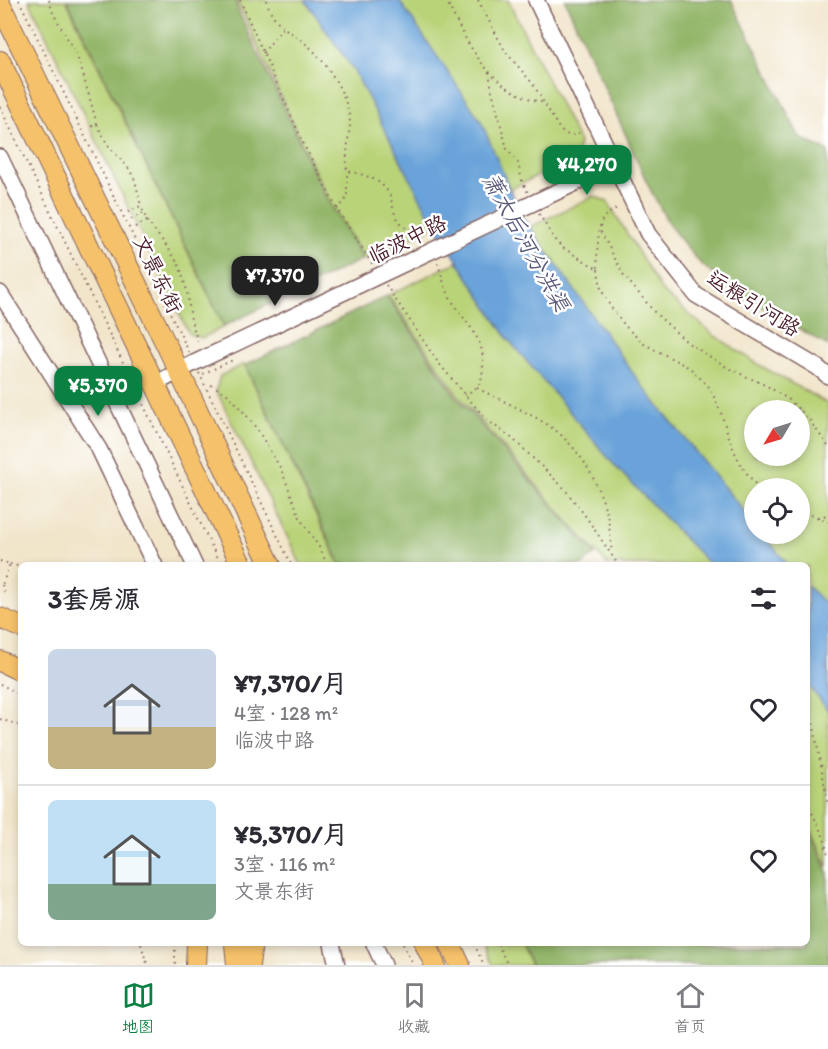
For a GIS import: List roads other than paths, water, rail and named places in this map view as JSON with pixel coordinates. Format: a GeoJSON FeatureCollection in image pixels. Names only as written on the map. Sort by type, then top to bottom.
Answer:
{"type":"FeatureCollection","features":[{"type":"Feature","properties":{"kind":"main road","name":"文景东街"},"geometry":{"type":"LineString","coordinates":[[0,4],[186,367],[269,562]]}},
{"type":"Feature","properties":{"kind":"main road"},"geometry":{"type":"LineString","coordinates":[[0,62],[240,562]]}},
{"type":"Feature","properties":{"kind":"main road"},"geometry":{"type":"LineString","coordinates":[[0,618],[18,626]]}},
{"type":"Feature","properties":{"kind":"main road"},"geometry":{"type":"LineString","coordinates":[[0,661],[18,670]]}},
{"type":"Feature","properties":{"kind":"main road"},"geometry":{"type":"LineString","coordinates":[[196,965],[197,946]]}},
{"type":"Feature","properties":{"kind":"main road"},"geometry":{"type":"LineString","coordinates":[[235,946],[237,965]]}},
{"type":"Feature","properties":{"kind":"main road"},"geometry":{"type":"LineString","coordinates":[[249,965],[252,946]]}},
{"type":"Feature","properties":{"kind":"main road"},"geometry":{"type":"LineString","coordinates":[[425,946],[435,965]]}},
{"type":"Feature","properties":{"kind":"main road"},"geometry":{"type":"LineString","coordinates":[[451,946],[460,965]]}},
{"type":"Feature","properties":{"kind":"street","name":"运粮引河路"},"geometry":{"type":"LineString","coordinates":[[536,0],[648,234],[696,295],[818,367],[828,376]]}},
{"type":"Feature","properties":{"kind":"street"},"geometry":{"type":"LineString","coordinates":[[0,157],[193,562]]}},
{"type":"Feature","properties":{"kind":"street","name":"临波中路"},"geometry":{"type":"LineString","coordinates":[[155,384],[186,367],[614,165]]}},
{"type":"Feature","properties":{"kind":"street"},"geometry":{"type":"LineString","coordinates":[[0,292],[99,449],[153,562]]}},
{"type":"Feature","properties":{"kind":"street"},"geometry":{"type":"LineString","coordinates":[[332,946],[337,965]]}},
{"type":"Feature","properties":{"kind":"street"},"geometry":{"type":"LineString","coordinates":[[375,946],[384,965]]}},
{"type":"Feature","properties":{"kind":"water","name":"萧太后河分洪渠"},"geometry":{"type":"Polygon","coordinates":[[[305,0],[399,0],[481,121],[520,213],[640,383],[744,512],[744,544],[771,544],[786,562],[707,562],[615,466],[508,339],[435,226],[354,71],[305,0]]]}},
{"type":"Feature","properties":{"kind":"water"},"geometry":{"type":"Polygon","coordinates":[[[810,589],[828,606],[828,711],[810,687],[810,589]]]}}]}
